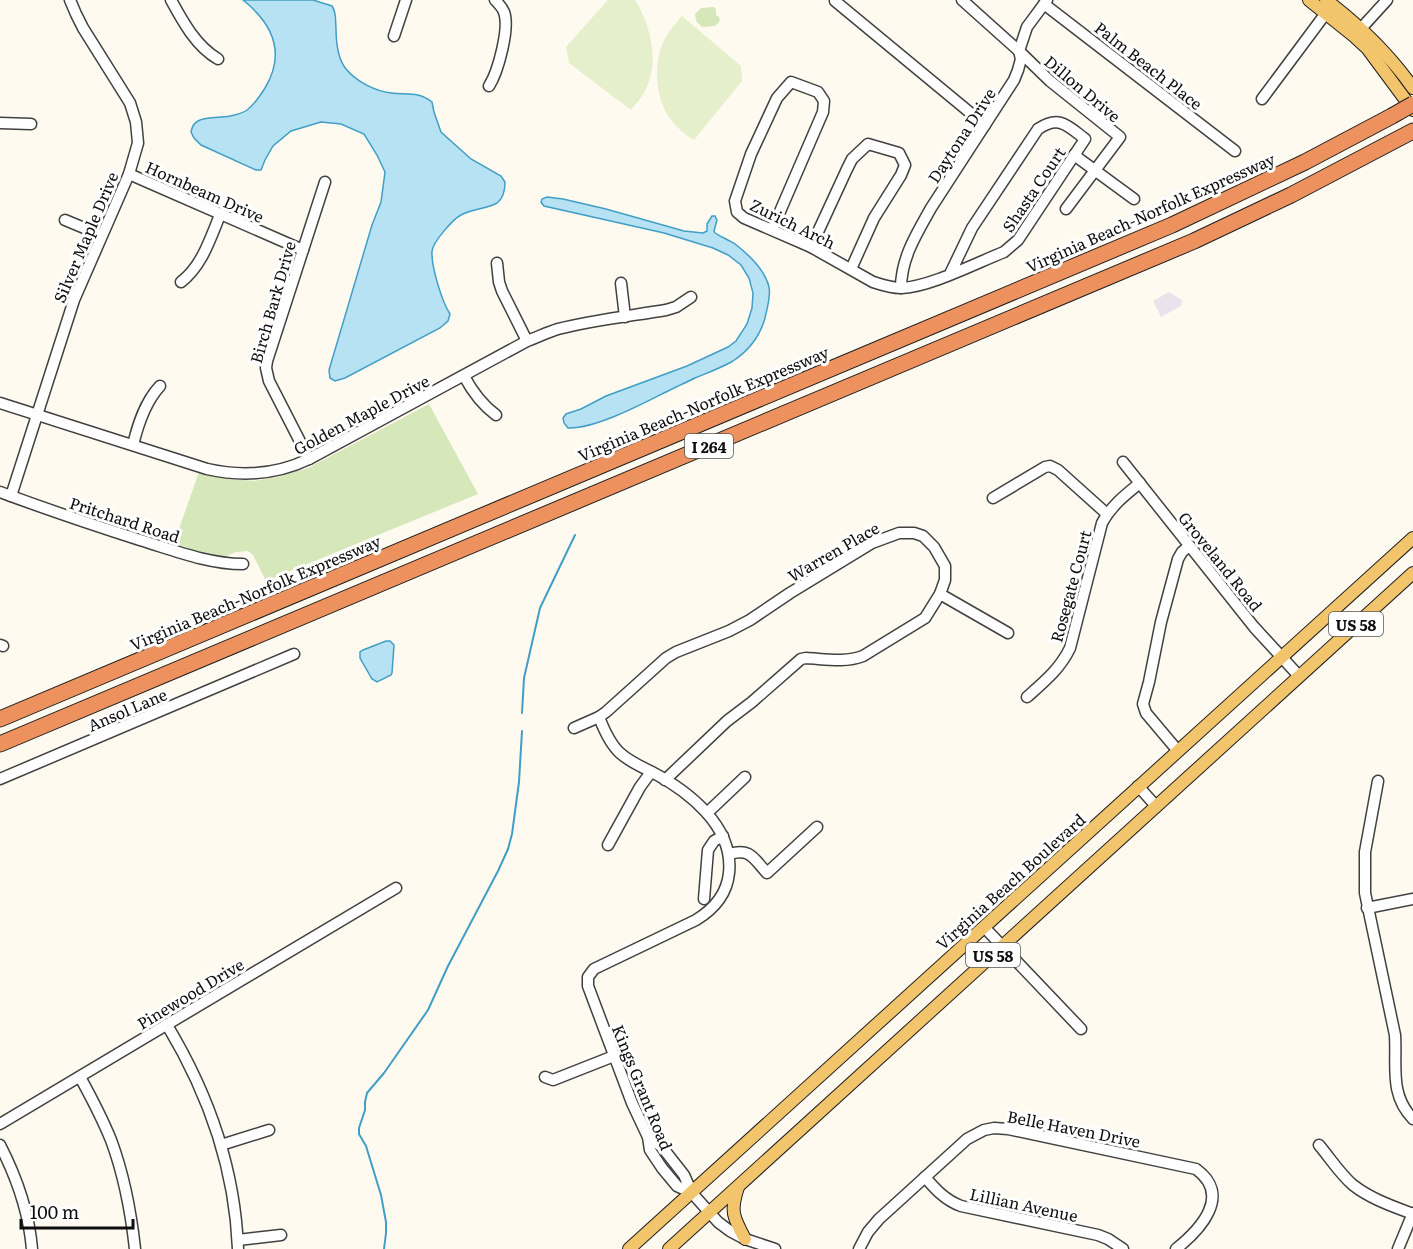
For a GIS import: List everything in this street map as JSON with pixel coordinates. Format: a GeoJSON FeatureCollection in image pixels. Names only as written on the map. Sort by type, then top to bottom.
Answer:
{"type":"FeatureCollection","features":[{"type":"Feature","properties":{"kind":"highway","name":"Virginia Beach-Norfolk Expressway"},"geometry":{"type":"LineString","coordinates":[[0,719],[1172,225],[1305,162],[1413,104]]}},
{"type":"Feature","properties":{"kind":"highway","name":"I 264"},"geometry":{"type":"LineString","coordinates":[[0,744],[1194,241],[1291,195],[1412,131]]}},
{"type":"Feature","properties":{"kind":"main road"},"geometry":{"type":"LineString","coordinates":[[1309,0],[1326,6],[1358,33],[1396,66],[1413,88]]}},
{"type":"Feature","properties":{"kind":"main road"},"geometry":{"type":"LineString","coordinates":[[1358,33],[1413,110]]}},
{"type":"Feature","properties":{"kind":"main road","name":"Virginia Beach Boulevard"},"geometry":{"type":"LineString","coordinates":[[629,1249],[1413,538]]}},
{"type":"Feature","properties":{"kind":"main road","name":"US 58"},"geometry":{"type":"LineString","coordinates":[[669,1249],[1413,573]]}},
{"type":"Feature","properties":{"kind":"main road"},"geometry":{"type":"LineString","coordinates":[[738,1186],[733,1210],[745,1239]]}},
{"type":"Feature","properties":{"kind":"street","name":"Silver Maple Drive"},"geometry":{"type":"LineString","coordinates":[[11,496],[74,300],[129,174],[138,142],[138,131],[130,103],[83,28],[70,0]]}},
{"type":"Feature","properties":{"kind":"street"},"geometry":{"type":"LineString","coordinates":[[171,0],[197,41],[204,49],[218,58]]}},
{"type":"Feature","properties":{"kind":"street"},"geometry":{"type":"LineString","coordinates":[[394,36],[405,0]]}},
{"type":"Feature","properties":{"kind":"street"},"geometry":{"type":"LineString","coordinates":[[489,86],[499,63],[505,26],[504,12],[495,0]]}},
{"type":"Feature","properties":{"kind":"street","name":"Dillon Drive"},"geometry":{"type":"LineString","coordinates":[[962,0],[1050,81],[1120,137],[1066,209]]}},
{"type":"Feature","properties":{"kind":"street"},"geometry":{"type":"LineString","coordinates":[[1358,33],[1387,0]]}},
{"type":"Feature","properties":{"kind":"street"},"geometry":{"type":"LineString","coordinates":[[835,1],[985,125]]}},
{"type":"Feature","properties":{"kind":"street","name":"Daytona Drive"},"geometry":{"type":"LineString","coordinates":[[901,288],[906,255],[918,231],[1014,80],[1021,59],[1019,51],[1027,27],[1046,2]]}},
{"type":"Feature","properties":{"kind":"street","name":"Palm Beach Place"},"geometry":{"type":"LineString","coordinates":[[1046,2],[1235,151]]}},
{"type":"Feature","properties":{"kind":"street"},"geometry":{"type":"LineString","coordinates":[[1262,99],[1326,6]]}},
{"type":"Feature","properties":{"kind":"street","name":"Zurich Arch"},"geometry":{"type":"LineString","coordinates":[[772,230],[823,112],[824,101],[818,92],[791,82],[777,98],[760,131],[735,201],[735,207],[741,216],[772,230],[812,247],[873,282],[901,288]]}},
{"type":"Feature","properties":{"kind":"street","name":"Shasta Court"},"geometry":{"type":"LineString","coordinates":[[901,288],[920,285],[950,274],[1011,247],[1018,240],[1085,139],[1060,121],[1048,122],[1038,129],[972,228],[950,274]]}},
{"type":"Feature","properties":{"kind":"street"},"geometry":{"type":"LineString","coordinates":[[0,123],[31,124]]}},
{"type":"Feature","properties":{"kind":"street"},"geometry":{"type":"LineString","coordinates":[[812,247],[852,159],[868,144],[898,153],[905,165],[901,175],[874,218],[851,269]]}},
{"type":"Feature","properties":{"kind":"street"},"geometry":{"type":"LineString","coordinates":[[1074,155],[1134,200]]}},
{"type":"Feature","properties":{"kind":"street","name":"Hornbeam Drive"},"geometry":{"type":"LineString","coordinates":[[129,174],[303,250]]}},
{"type":"Feature","properties":{"kind":"street","name":"Birch Bark Drive"},"geometry":{"type":"LineString","coordinates":[[309,459],[269,381],[266,368],[325,182]]}},
{"type":"Feature","properties":{"kind":"street"},"geometry":{"type":"LineString","coordinates":[[181,282],[200,261],[220,215]]}},
{"type":"Feature","properties":{"kind":"street"},"geometry":{"type":"LineString","coordinates":[[65,220],[101,235]]}},
{"type":"Feature","properties":{"kind":"street"},"geometry":{"type":"LineString","coordinates":[[497,263],[502,291],[527,341]]}},
{"type":"Feature","properties":{"kind":"street"},"geometry":{"type":"LineString","coordinates":[[621,283],[625,316]]}},
{"type":"Feature","properties":{"kind":"street","name":"Golden Maple Drive"},"geometry":{"type":"LineString","coordinates":[[0,403],[207,469],[236,474],[282,470],[309,459],[527,341],[557,329],[666,310],[684,303],[691,297]]}},
{"type":"Feature","properties":{"kind":"street"},"geometry":{"type":"LineString","coordinates":[[464,376],[479,400],[496,415]]}},
{"type":"Feature","properties":{"kind":"street"},"geometry":{"type":"LineString","coordinates":[[133,446],[148,400],[160,386]]}},
{"type":"Feature","properties":{"kind":"street","name":"Groveland Road"},"geometry":{"type":"LineString","coordinates":[[1123,462],[1254,627],[1299,676]]}},
{"type":"Feature","properties":{"kind":"street"},"geometry":{"type":"LineString","coordinates":[[993,498],[1050,466],[1058,470],[1107,514]]}},
{"type":"Feature","properties":{"kind":"street","name":"Rosegate Court"},"geometry":{"type":"LineString","coordinates":[[1027,697],[1061,664],[1070,648],[1101,527],[1114,505],[1140,483]]}},
{"type":"Feature","properties":{"kind":"street","name":"Pritchard Road"},"geometry":{"type":"LineString","coordinates":[[0,492],[50,511],[165,548],[216,562],[243,564]]}},
{"type":"Feature","properties":{"kind":"street","name":"Warren Place"},"geometry":{"type":"LineString","coordinates":[[574,728],[599,717],[666,658],[750,620],[872,543],[899,533],[914,533],[927,539],[945,566],[945,580],[940,594],[925,618],[863,656],[846,660],[801,659],[716,731],[665,780]]}},
{"type":"Feature","properties":{"kind":"street"},"geometry":{"type":"LineString","coordinates":[[1178,751],[1146,713],[1143,704],[1178,559],[1189,546]]}},
{"type":"Feature","properties":{"kind":"street"},"geometry":{"type":"LineString","coordinates":[[940,594],[1008,633]]}},
{"type":"Feature","properties":{"kind":"street","name":"Ansol Lane"},"geometry":{"type":"LineString","coordinates":[[0,779],[294,654]]}},
{"type":"Feature","properties":{"kind":"street"},"geometry":{"type":"LineString","coordinates":[[599,717],[606,734],[618,751],[636,765],[665,780],[707,813],[723,836],[729,854],[738,851],[746,852],[767,873],[817,827]]}},
{"type":"Feature","properties":{"kind":"street"},"geometry":{"type":"LineString","coordinates":[[608,845],[640,787],[651,772]]}},
{"type":"Feature","properties":{"kind":"street"},"geometry":{"type":"LineString","coordinates":[[707,813],[745,777]]}},
{"type":"Feature","properties":{"kind":"street"},"geometry":{"type":"LineString","coordinates":[[1378,781],[1365,852],[1365,893],[1395,1035],[1397,1093],[1413,1119]]}},
{"type":"Feature","properties":{"kind":"street"},"geometry":{"type":"LineString","coordinates":[[1138,786],[1156,806]]}},
{"type":"Feature","properties":{"kind":"street"},"geometry":{"type":"LineString","coordinates":[[704,899],[708,850],[714,841],[723,836]]}},
{"type":"Feature","properties":{"kind":"street","name":"Kings Grant Road"},"geometry":{"type":"LineString","coordinates":[[729,854],[728,883],[718,902],[710,910],[696,920],[594,969],[588,977],[588,986],[632,1103],[648,1137],[650,1150],[662,1168],[676,1186],[692,1193],[724,1227],[745,1239],[775,1249]]}},
{"type":"Feature","properties":{"kind":"street","name":"Pinewood Drive"},"geometry":{"type":"LineString","coordinates":[[0,1124],[396,888]]}},
{"type":"Feature","properties":{"kind":"street"},"geometry":{"type":"LineString","coordinates":[[1367,908],[1413,898]]}},
{"type":"Feature","properties":{"kind":"street"},"geometry":{"type":"LineString","coordinates":[[984,927],[1082,1029]]}},
{"type":"Feature","properties":{"kind":"street"},"geometry":{"type":"LineString","coordinates":[[167,1025],[193,1072],[221,1145],[233,1200],[238,1244],[281,1235]]}},
{"type":"Feature","properties":{"kind":"street"},"geometry":{"type":"LineString","coordinates":[[545,1077],[553,1080],[614,1056]]}},
{"type":"Feature","properties":{"kind":"street"},"geometry":{"type":"LineString","coordinates":[[80,1077],[111,1139],[127,1194],[135,1249]]}},
{"type":"Feature","properties":{"kind":"street","name":"Belle Haven Drive"},"geometry":{"type":"LineString","coordinates":[[859,1249],[868,1232],[879,1219],[967,1139],[975,1133],[994,1128],[1190,1167],[1203,1174],[1213,1194],[1209,1210],[1194,1232],[1176,1249]]}},
{"type":"Feature","properties":{"kind":"street"},"geometry":{"type":"LineString","coordinates":[[221,1145],[269,1130]]}},
{"type":"Feature","properties":{"kind":"street"},"geometry":{"type":"LineString","coordinates":[[0,1145],[21,1194],[32,1249]]}},
{"type":"Feature","properties":{"kind":"street"},"geometry":{"type":"LineString","coordinates":[[1319,1145],[1344,1176],[1363,1192],[1376,1200],[1413,1214],[1398,1249]]}},
{"type":"Feature","properties":{"kind":"street","name":"Lillian Avenue"},"geometry":{"type":"LineString","coordinates":[[925,1177],[952,1203],[1098,1235],[1123,1249]]}},
{"type":"Feature","properties":{"kind":"shaded area"},"geometry":{"type":"Polygon","coordinates":[[[1169,292],[1182,300],[1181,306],[1161,317],[1153,301],[1169,292]]]}},
{"type":"Feature","properties":{"kind":"green space"},"geometry":{"type":"Polygon","coordinates":[[[608,0],[635,0],[641,10],[652,44],[650,80],[644,94],[631,110],[569,63],[566,47],[608,0]]]}},
{"type":"Feature","properties":{"kind":"green space"},"geometry":{"type":"Polygon","coordinates":[[[714,7],[720,21],[715,26],[702,27],[696,21],[695,14],[701,8],[714,7]]]}},
{"type":"Feature","properties":{"kind":"green space"},"geometry":{"type":"Polygon","coordinates":[[[682,16],[741,66],[742,81],[694,140],[677,127],[665,111],[657,81],[662,46],[669,32],[682,16]]]}},
{"type":"Feature","properties":{"kind":"green space"},"geometry":{"type":"Polygon","coordinates":[[[429,404],[478,494],[266,581],[253,555],[248,551],[236,552],[219,559],[174,543],[199,472],[254,481],[308,468],[429,404]]]}},
{"type":"Feature","properties":{"kind":"water"},"geometry":{"type":"Polygon","coordinates":[[[243,0],[313,0],[332,6],[335,14],[339,55],[350,74],[379,90],[417,95],[432,102],[441,132],[471,159],[501,176],[505,182],[504,194],[499,201],[457,217],[433,247],[433,265],[450,314],[448,321],[440,328],[345,378],[335,381],[330,378],[329,370],[381,202],[385,172],[364,134],[341,124],[321,122],[291,131],[273,146],[261,170],[256,170],[201,145],[194,138],[191,130],[198,121],[231,116],[247,110],[259,97],[271,75],[275,63],[275,51],[269,29],[243,0]]]}},
{"type":"Feature","properties":{"kind":"water"},"geometry":{"type":"Polygon","coordinates":[[[547,197],[606,209],[684,231],[703,233],[707,231],[707,224],[712,216],[715,216],[717,220],[715,233],[735,244],[745,253],[760,269],[767,281],[768,302],[763,325],[757,337],[744,353],[724,366],[606,420],[568,428],[563,418],[566,414],[606,396],[687,366],[728,347],[736,341],[747,324],[752,308],[753,293],[749,278],[741,265],[728,255],[713,248],[664,233],[544,206],[542,199],[547,197]]]}},
{"type":"Feature","properties":{"kind":"water"},"geometry":{"type":"Polygon","coordinates":[[[386,641],[394,645],[392,673],[377,682],[372,679],[360,658],[360,652],[386,641]]]}},
{"type":"Feature","properties":{"kind":"waterway"},"geometry":{"type":"LineString","coordinates":[[522,713],[524,678],[540,608],[575,535]]}},
{"type":"Feature","properties":{"kind":"waterway"},"geometry":{"type":"LineString","coordinates":[[384,1249],[386,1222],[381,1195],[366,1146],[359,1134],[367,1093],[384,1073],[428,1010],[508,849],[519,782],[522,731]]}}]}
